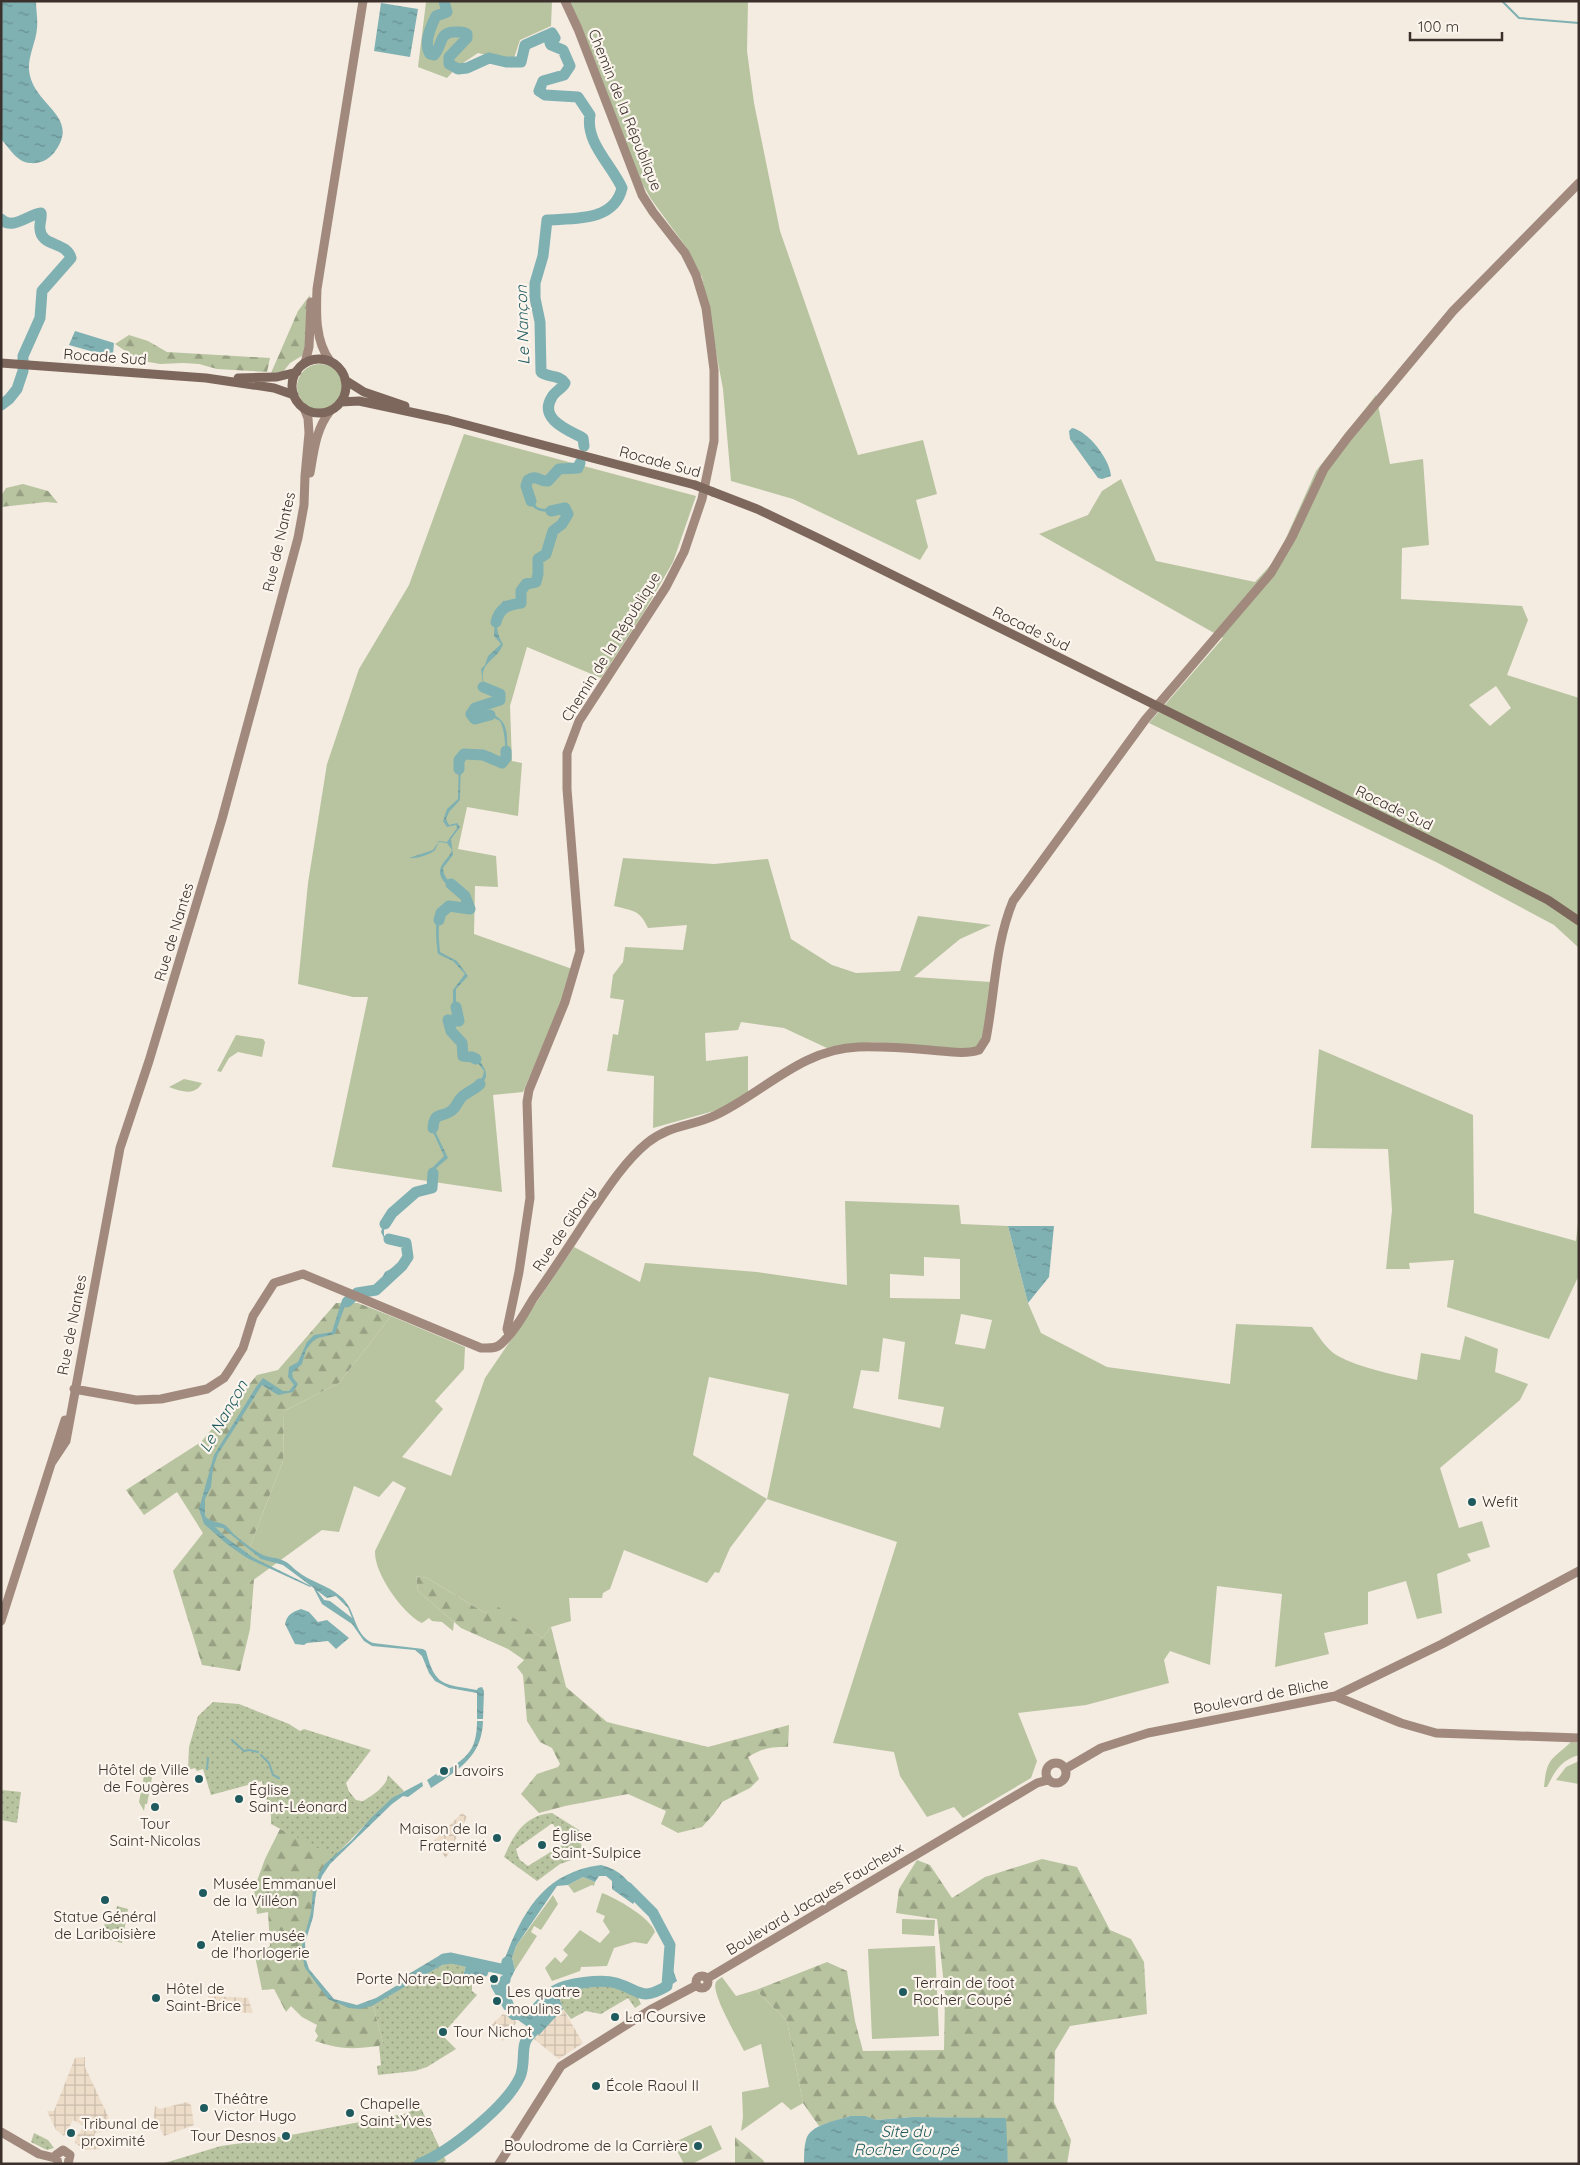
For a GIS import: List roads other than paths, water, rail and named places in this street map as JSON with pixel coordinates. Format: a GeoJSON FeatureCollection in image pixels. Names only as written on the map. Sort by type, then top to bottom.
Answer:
{"type":"FeatureCollection","features":[{"type":"Feature","properties":{"kind":"main road"},"geometry":{"type":"LineString","coordinates":[[318,359],[330,361],[340,369],[345,380],[345,392],[341,402],[330,410],[317,413],[304,408],[294,395],[293,381],[296,372],[306,363],[318,359]]}},
{"type":"Feature","properties":{"kind":"main road","name":"Rocade Sud"},"geometry":{"type":"LineString","coordinates":[[1,363],[206,378],[274,388],[294,395]]}},
{"type":"Feature","properties":{"kind":"main road","name":"Rocade Sud"},"geometry":{"type":"LineString","coordinates":[[206,378],[277,377],[296,372]]}},
{"type":"Feature","properties":{"kind":"main road","name":"Rocade Sud"},"geometry":{"type":"LineString","coordinates":[[345,380],[364,392],[448,420]]}},
{"type":"Feature","properties":{"kind":"main road","name":"Rocade Sud"},"geometry":{"type":"LineString","coordinates":[[341,402],[359,401],[448,420],[694,484],[757,509],[1468,859],[1548,900],[1579,921]]}},
{"type":"Feature","properties":{"kind":"street"},"geometry":{"type":"LineString","coordinates":[[306,363],[314,293],[335,186],[363,1]]}},
{"type":"Feature","properties":{"kind":"street","name":"Chemin de la République"},"geometry":{"type":"LineString","coordinates":[[509,1335],[507,1329],[519,1272],[530,1198],[527,1102],[529,1090],[564,1002],[580,951],[566,781],[567,753],[579,721],[666,586],[684,552],[702,499],[710,468],[716,404],[714,370],[706,308],[696,275],[685,253],[642,195],[565,1]]}},
{"type":"Feature","properties":{"kind":"street","name":"Rue de Gibary"},"geometry":{"type":"LineString","coordinates":[[74,1389],[136,1400],[161,1400],[207,1389],[224,1378],[230,1369],[243,1348],[253,1316],[274,1283],[303,1274],[482,1348],[493,1349],[509,1335],[603,1194],[627,1163],[646,1144],[665,1131],[713,1117],[790,1069],[815,1056],[836,1050],[856,1047],[892,1047],[973,1052],[982,1046],[986,1039],[991,1015],[1000,943],[1013,900],[1145,720],[1271,573],[1292,537],[1324,469],[1348,437],[1453,311],[1579,183]]}},
{"type":"Feature","properties":{"kind":"street"},"geometry":{"type":"LineString","coordinates":[[314,293],[321,345],[330,361]]}},
{"type":"Feature","properties":{"kind":"street","name":"Rue de Nantes"},"geometry":{"type":"LineString","coordinates":[[1,1621],[5,1591],[52,1462],[66,1441],[74,1389],[120,1148],[157,1038],[222,819],[298,538],[306,485],[309,423],[304,408]]}},
{"type":"Feature","properties":{"kind":"street","name":"Rue de Nantes"},"geometry":{"type":"LineString","coordinates":[[306,485],[309,479],[317,434],[320,425],[330,410]]}},
{"type":"Feature","properties":{"kind":"street","name":"Boulevard de Bliche"},"geometry":{"type":"LineString","coordinates":[[1564,1578],[1579,1566]]}},
{"type":"Feature","properties":{"kind":"street","name":"Boulevard de Bliche"},"geometry":{"type":"LineString","coordinates":[[1065,1769],[1101,1748],[1148,1733],[1335,1696],[1434,1648],[1579,1570]]}},
{"type":"Feature","properties":{"kind":"street"},"geometry":{"type":"LineString","coordinates":[[1335,1696],[1401,1723],[1436,1733],[1579,1738]]}},
{"type":"Feature","properties":{"kind":"street"},"geometry":{"type":"LineString","coordinates":[[1058,1763],[1065,1769],[1065,1777],[1060,1782],[1054,1783],[1048,1780],[1046,1770],[1049,1765],[1058,1763]]}},
{"type":"Feature","properties":{"kind":"street","name":"Boulevard Jacques Faucheux"},"geometry":{"type":"LineString","coordinates":[[499,2164],[560,2066],[650,2010],[697,1985],[705,1988],[709,1983],[708,1978],[1038,1783],[1048,1780]]}},
{"type":"Feature","properties":{"kind":"street"},"geometry":{"type":"LineString","coordinates":[[1,2132],[39,2154],[57,2161],[57,2153],[63,2150],[69,2153],[71,2162]]}},
{"type":"Feature","properties":{"kind":"water"},"geometry":{"type":"Polygon","coordinates":[[[1,1],[36,1],[37,28],[29,70],[32,82],[59,119],[62,128],[62,138],[56,150],[51,156],[38,163],[22,161],[1,139],[1,1]]]}},
{"type":"Feature","properties":{"kind":"water"},"geometry":{"type":"Polygon","coordinates":[[[381,3],[418,9],[410,57],[374,51],[381,3]]]}},
{"type":"Feature","properties":{"kind":"water"},"geometry":{"type":"Polygon","coordinates":[[[75,331],[114,343],[113,354],[94,352],[69,345],[75,331]]]}},
{"type":"Feature","properties":{"kind":"water"},"geometry":{"type":"Polygon","coordinates":[[[1072,428],[1085,434],[1097,447],[1107,462],[1111,476],[1102,479],[1098,478],[1070,439],[1069,431],[1072,428]]]}},
{"type":"Feature","properties":{"kind":"water"},"geometry":{"type":"Polygon","coordinates":[[[528,487],[530,496],[537,507],[545,509],[560,507],[568,508],[570,513],[564,523],[555,527],[547,554],[538,559],[540,568],[537,582],[527,583],[522,591],[523,603],[507,604],[500,613],[497,628],[503,644],[483,672],[485,688],[498,692],[484,691],[481,669],[485,665],[488,656],[501,644],[494,636],[495,614],[503,601],[521,600],[519,589],[527,580],[536,580],[538,570],[535,559],[548,549],[553,525],[563,520],[568,511],[565,508],[544,512],[534,508],[527,497],[525,488],[528,487]]]}},
{"type":"Feature","properties":{"kind":"water"},"geometry":{"type":"Polygon","coordinates":[[[499,692],[502,693],[502,701],[481,705],[472,714],[474,719],[488,715],[477,723],[471,723],[466,716],[474,705],[501,698],[499,692]]]}},
{"type":"Feature","properties":{"kind":"water"},"geometry":{"type":"Polygon","coordinates":[[[492,714],[498,717],[505,726],[508,756],[502,764],[488,754],[465,752],[461,756],[460,800],[449,812],[446,819],[449,825],[457,823],[460,827],[451,839],[453,855],[443,868],[446,878],[469,897],[471,908],[449,905],[442,914],[439,933],[440,952],[457,961],[468,976],[456,989],[456,1002],[461,1021],[449,1019],[453,1031],[463,1042],[464,1055],[472,1056],[478,1059],[485,1070],[485,1080],[464,1095],[452,1112],[441,1113],[435,1121],[436,1133],[448,1158],[434,1170],[434,1186],[428,1190],[417,1190],[392,1213],[419,1187],[427,1189],[432,1185],[432,1168],[444,1156],[433,1132],[432,1119],[442,1110],[452,1109],[461,1094],[478,1083],[483,1076],[484,1071],[473,1057],[463,1057],[461,1042],[453,1036],[446,1020],[446,1017],[459,1016],[453,1004],[453,990],[465,974],[453,961],[438,954],[437,948],[436,925],[439,910],[448,902],[467,905],[466,896],[453,889],[441,877],[441,867],[452,850],[447,843],[439,842],[435,850],[430,854],[409,858],[433,850],[439,841],[447,842],[457,828],[456,825],[447,827],[443,821],[447,809],[458,799],[459,755],[463,750],[491,752],[502,761],[506,756],[502,724],[488,715],[492,714]]]}},
{"type":"Feature","properties":{"kind":"water"},"geometry":{"type":"Polygon","coordinates":[[[391,1214],[384,1229],[384,1236],[406,1241],[409,1247],[408,1257],[403,1265],[377,1289],[356,1294],[354,1293],[358,1289],[378,1286],[385,1272],[400,1264],[408,1246],[405,1242],[384,1238],[381,1232],[391,1214]]]}},
{"type":"Feature","properties":{"kind":"water"},"geometry":{"type":"Polygon","coordinates":[[[1008,1226],[1054,1226],[1049,1277],[1028,1303],[1008,1226]]]}},
{"type":"Feature","properties":{"kind":"water"},"geometry":{"type":"Polygon","coordinates":[[[350,1298],[354,1300],[345,1306],[335,1334],[318,1338],[312,1342],[306,1350],[302,1364],[292,1373],[293,1378],[298,1384],[293,1392],[278,1395],[262,1385],[218,1454],[213,1468],[211,1487],[205,1499],[205,1516],[210,1520],[225,1525],[258,1552],[288,1563],[302,1575],[335,1592],[345,1601],[361,1634],[366,1639],[373,1643],[423,1649],[426,1651],[429,1663],[437,1678],[442,1682],[477,1690],[482,1687],[484,1691],[483,1719],[477,1719],[477,1693],[449,1688],[435,1681],[429,1673],[422,1656],[415,1650],[372,1646],[364,1641],[352,1624],[322,1604],[311,1586],[247,1558],[228,1545],[204,1524],[199,1509],[214,1455],[256,1387],[263,1378],[283,1391],[289,1391],[294,1385],[288,1377],[289,1367],[298,1362],[307,1342],[314,1335],[332,1332],[341,1303],[343,1300],[350,1298]],[[215,1527],[254,1558],[311,1586],[283,1565],[261,1559],[223,1528],[215,1527]],[[317,1590],[324,1600],[330,1601],[352,1618],[348,1608],[336,1596],[327,1598],[317,1590]]]}},
{"type":"Feature","properties":{"kind":"water"},"geometry":{"type":"Polygon","coordinates":[[[301,1609],[309,1612],[318,1622],[327,1620],[349,1638],[336,1649],[328,1641],[304,1645],[295,1644],[285,1624],[290,1614],[301,1609]]]}},
{"type":"Feature","properties":{"kind":"water"},"geometry":{"type":"Polygon","coordinates":[[[477,1721],[483,1721],[482,1733],[473,1753],[459,1768],[431,1788],[427,1780],[436,1774],[438,1776],[455,1765],[472,1748],[475,1741],[477,1721]]]}},
{"type":"Feature","properties":{"kind":"water"},"geometry":{"type":"Polygon","coordinates":[[[422,1782],[423,1786],[408,1797],[403,1796],[392,1804],[330,1864],[322,1876],[316,1892],[313,1917],[305,1943],[306,1960],[309,1969],[334,1999],[357,2005],[376,1998],[401,1983],[407,1975],[442,1954],[460,1956],[459,1961],[449,1961],[372,2006],[360,2009],[349,2008],[328,1999],[305,1968],[302,1945],[311,1912],[313,1890],[319,1873],[325,1864],[352,1840],[371,1818],[392,1798],[422,1782]]]}},
{"type":"Feature","properties":{"kind":"water"},"geometry":{"type":"Polygon","coordinates":[[[601,1865],[613,1870],[627,1880],[638,1896],[633,1904],[612,1889],[612,1881],[606,1876],[599,1876],[595,1882],[583,1877],[568,1885],[557,1886],[516,1946],[512,1958],[515,1970],[510,1980],[505,1977],[505,1973],[500,1971],[524,1916],[535,1901],[547,1888],[562,1877],[601,1865]]]}},
{"type":"Feature","properties":{"kind":"water"},"geometry":{"type":"Polygon","coordinates":[[[468,1958],[495,1966],[494,1972],[489,1971],[487,1976],[472,1979],[470,1982],[462,1980],[468,1958]]]}},
{"type":"Feature","properties":{"kind":"water"},"geometry":{"type":"Polygon","coordinates":[[[665,1969],[673,1970],[677,1981],[668,1987],[666,1983],[665,1969]]]}},
{"type":"Feature","properties":{"kind":"water"},"geometry":{"type":"Polygon","coordinates":[[[568,1982],[568,1988],[559,1997],[563,2009],[539,2035],[518,2020],[512,2020],[506,2015],[509,2012],[524,2013],[552,1987],[568,1982]]]}},
{"type":"Feature","properties":{"kind":"water","name":"Site du Rocher Coupé"},"geometry":{"type":"Polygon","coordinates":[[[850,2116],[866,2116],[876,2120],[912,2117],[1006,2118],[1008,2164],[804,2164],[806,2140],[813,2130],[850,2116]]]}},
{"type":"Feature","properties":{"kind":"waterway","name":"Le Nançon"},"geometry":{"type":"LineString","coordinates":[[444,1],[447,12],[436,16],[428,35],[428,50],[430,54],[434,55],[444,36],[450,32],[466,33],[467,38],[449,57],[449,64],[458,69],[467,68],[489,58],[506,62],[521,62],[525,45],[552,33],[555,38],[550,43],[551,45],[563,50],[570,66],[564,75],[543,81],[539,91],[545,95],[578,97],[590,115],[589,125],[595,144],[622,188],[618,199],[602,213],[580,218],[547,220],[543,256],[535,283],[535,298],[540,322],[541,372],[560,378],[565,383],[552,397],[549,412],[557,423],[583,438],[584,446]]}},
{"type":"Feature","properties":{"kind":"waterway"},"geometry":{"type":"LineString","coordinates":[[1502,1],[1519,18],[1579,23]]}},
{"type":"Feature","properties":{"kind":"waterway"},"geometry":{"type":"LineString","coordinates":[[1,219],[5,222],[15,223],[41,213],[41,235],[49,242],[64,249],[71,258],[42,291],[40,318],[23,356],[23,371],[17,389],[1,405]]}},
{"type":"Feature","properties":{"kind":"waterway","name":"Le Nançon"},"geometry":{"type":"LineString","coordinates":[[531,501],[526,486],[528,480],[536,478],[548,481],[559,469],[578,468],[580,463]]}},
{"type":"Feature","properties":{"kind":"waterway","name":"Le Nançon"},"geometry":{"type":"LineString","coordinates":[[496,622],[502,610],[521,603],[521,591],[526,584],[536,582],[538,559],[546,554],[553,531],[562,524],[568,514],[565,508],[551,511]]}},
{"type":"Feature","properties":{"kind":"waterway","name":"Le Nançon"},"geometry":{"type":"LineString","coordinates":[[483,687],[500,694],[500,700],[475,708],[471,714],[475,719],[490,715]]}},
{"type":"Feature","properties":{"kind":"waterway","name":"Le Nançon"},"geometry":{"type":"LineString","coordinates":[[459,769],[459,760],[464,754],[483,755],[502,763],[506,758],[506,751]]}},
{"type":"Feature","properties":{"kind":"waterway","name":"Le Nançon"},"geometry":{"type":"LineString","coordinates":[[439,920],[441,913],[449,906],[470,909],[465,896],[451,884]]}},
{"type":"Feature","properties":{"kind":"waterway","name":"Le Nançon"},"geometry":{"type":"LineString","coordinates":[[456,1007],[459,1021],[448,1020],[451,1031],[462,1043],[463,1056],[476,1059]]}},
{"type":"Feature","properties":{"kind":"waterway","name":"Le Nançon"},"geometry":{"type":"LineString","coordinates":[[433,1128],[437,1117],[453,1110],[463,1096],[480,1084]]}},
{"type":"Feature","properties":{"kind":"waterway","name":"Le Nançon"},"geometry":{"type":"LineString","coordinates":[[385,1224],[392,1213],[416,1192],[432,1188],[433,1173]]}},
{"type":"Feature","properties":{"kind":"waterway","name":"Le Nançon"},"geometry":{"type":"LineString","coordinates":[[347,1302],[357,1293],[376,1290],[402,1266],[408,1257],[406,1243],[389,1239]]}},
{"type":"Feature","properties":{"kind":"waterway"},"geometry":{"type":"LineString","coordinates":[[232,1740],[244,1751],[258,1752]]}},
{"type":"Feature","properties":{"kind":"waterway"},"geometry":{"type":"LineString","coordinates":[[261,1755],[269,1763],[273,1775],[279,1778]]}},
{"type":"Feature","properties":{"kind":"waterway"},"geometry":{"type":"LineString","coordinates":[[207,1769],[208,1758]]}},
{"type":"Feature","properties":{"kind":"waterway"},"geometry":{"type":"LineString","coordinates":[[554,1991],[575,1984],[593,1982],[616,1983],[645,1994],[658,1991],[667,1986],[670,1945],[653,1913],[627,1887]]}},
{"type":"Feature","properties":{"kind":"waterway","name":"Le Nançon"},"geometry":{"type":"LineString","coordinates":[[444,1959],[451,1958],[506,1970],[507,1962]]}},
{"type":"Feature","properties":{"kind":"waterway"},"geometry":{"type":"LineString","coordinates":[[505,1980],[502,1990],[508,2004]]}},
{"type":"Feature","properties":{"kind":"waterway","name":"Le Nançon"},"geometry":{"type":"LineString","coordinates":[[494,1986],[506,2007]]}},
{"type":"Feature","properties":{"kind":"waterway","name":"Le Nançon"},"geometry":{"type":"LineString","coordinates":[[419,2164],[445,2150],[460,2139],[503,2102],[520,2077],[525,2043],[528,2036],[536,2028]]}},
{"type":"Feature","properties":{"kind":"place","name":"Wefit"},"geometry":{"type":"Point","coordinates":[1472,1502]}},
{"type":"Feature","properties":{"kind":"place","name":"Lavoirs"},"geometry":{"type":"Point","coordinates":[444,1771]}},
{"type":"Feature","properties":{"kind":"place","name":"Hôtel de Ville de Fougères"},"geometry":{"type":"Point","coordinates":[199,1779]}},
{"type":"Feature","properties":{"kind":"place","name":"Église Saint-Léonard"},"geometry":{"type":"Point","coordinates":[239,1799]}},
{"type":"Feature","properties":{"kind":"place","name":"Tour Saint-Nicolas"},"geometry":{"type":"Point","coordinates":[155,1807]}},
{"type":"Feature","properties":{"kind":"place","name":"Maison de la Fraternité"},"geometry":{"type":"Point","coordinates":[497,1838]}},
{"type":"Feature","properties":{"kind":"place","name":"Église Saint-Sulpice"},"geometry":{"type":"Point","coordinates":[542,1845]}},
{"type":"Feature","properties":{"kind":"place","name":"Musée Emmanuel de la Villéon"},"geometry":{"type":"Point","coordinates":[203,1893]}},
{"type":"Feature","properties":{"kind":"place","name":"Statue Général de Lariboisière"},"geometry":{"type":"Point","coordinates":[105,1900]}},
{"type":"Feature","properties":{"kind":"place","name":"Atelier musée de l'horlogerie"},"geometry":{"type":"Point","coordinates":[201,1945]}},
{"type":"Feature","properties":{"kind":"place","name":"Porte Notre-Dame"},"geometry":{"type":"Point","coordinates":[494,1979]}},
{"type":"Feature","properties":{"kind":"place","name":"Terrain de foot Rocher Coupé"},"geometry":{"type":"Point","coordinates":[903,1992]}},
{"type":"Feature","properties":{"kind":"place","name":"Hôtel de Saint-Brice"},"geometry":{"type":"Point","coordinates":[156,1998]}},
{"type":"Feature","properties":{"kind":"place","name":"Les quatre moulins"},"geometry":{"type":"Point","coordinates":[497,2001]}},
{"type":"Feature","properties":{"kind":"place","name":"La Coursive"},"geometry":{"type":"Point","coordinates":[615,2017]}},
{"type":"Feature","properties":{"kind":"place","name":"Tour Nichot"},"geometry":{"type":"Point","coordinates":[443,2032]}},
{"type":"Feature","properties":{"kind":"place","name":"École Raoul II"},"geometry":{"type":"Point","coordinates":[596,2086]}},
{"type":"Feature","properties":{"kind":"place","name":"Théâtre Victor Hugo"},"geometry":{"type":"Point","coordinates":[204,2108]}},
{"type":"Feature","properties":{"kind":"place","name":"Chapelle Saint-Yves"},"geometry":{"type":"Point","coordinates":[350,2113]}},
{"type":"Feature","properties":{"kind":"place","name":"Tribunal de proximité"},"geometry":{"type":"Point","coordinates":[71,2133]}},
{"type":"Feature","properties":{"kind":"place","name":"Tour Desnos"},"geometry":{"type":"Point","coordinates":[286,2136]}},
{"type":"Feature","properties":{"kind":"place","name":"Boulodrome de la Carrière"},"geometry":{"type":"Point","coordinates":[698,2146]}}]}
